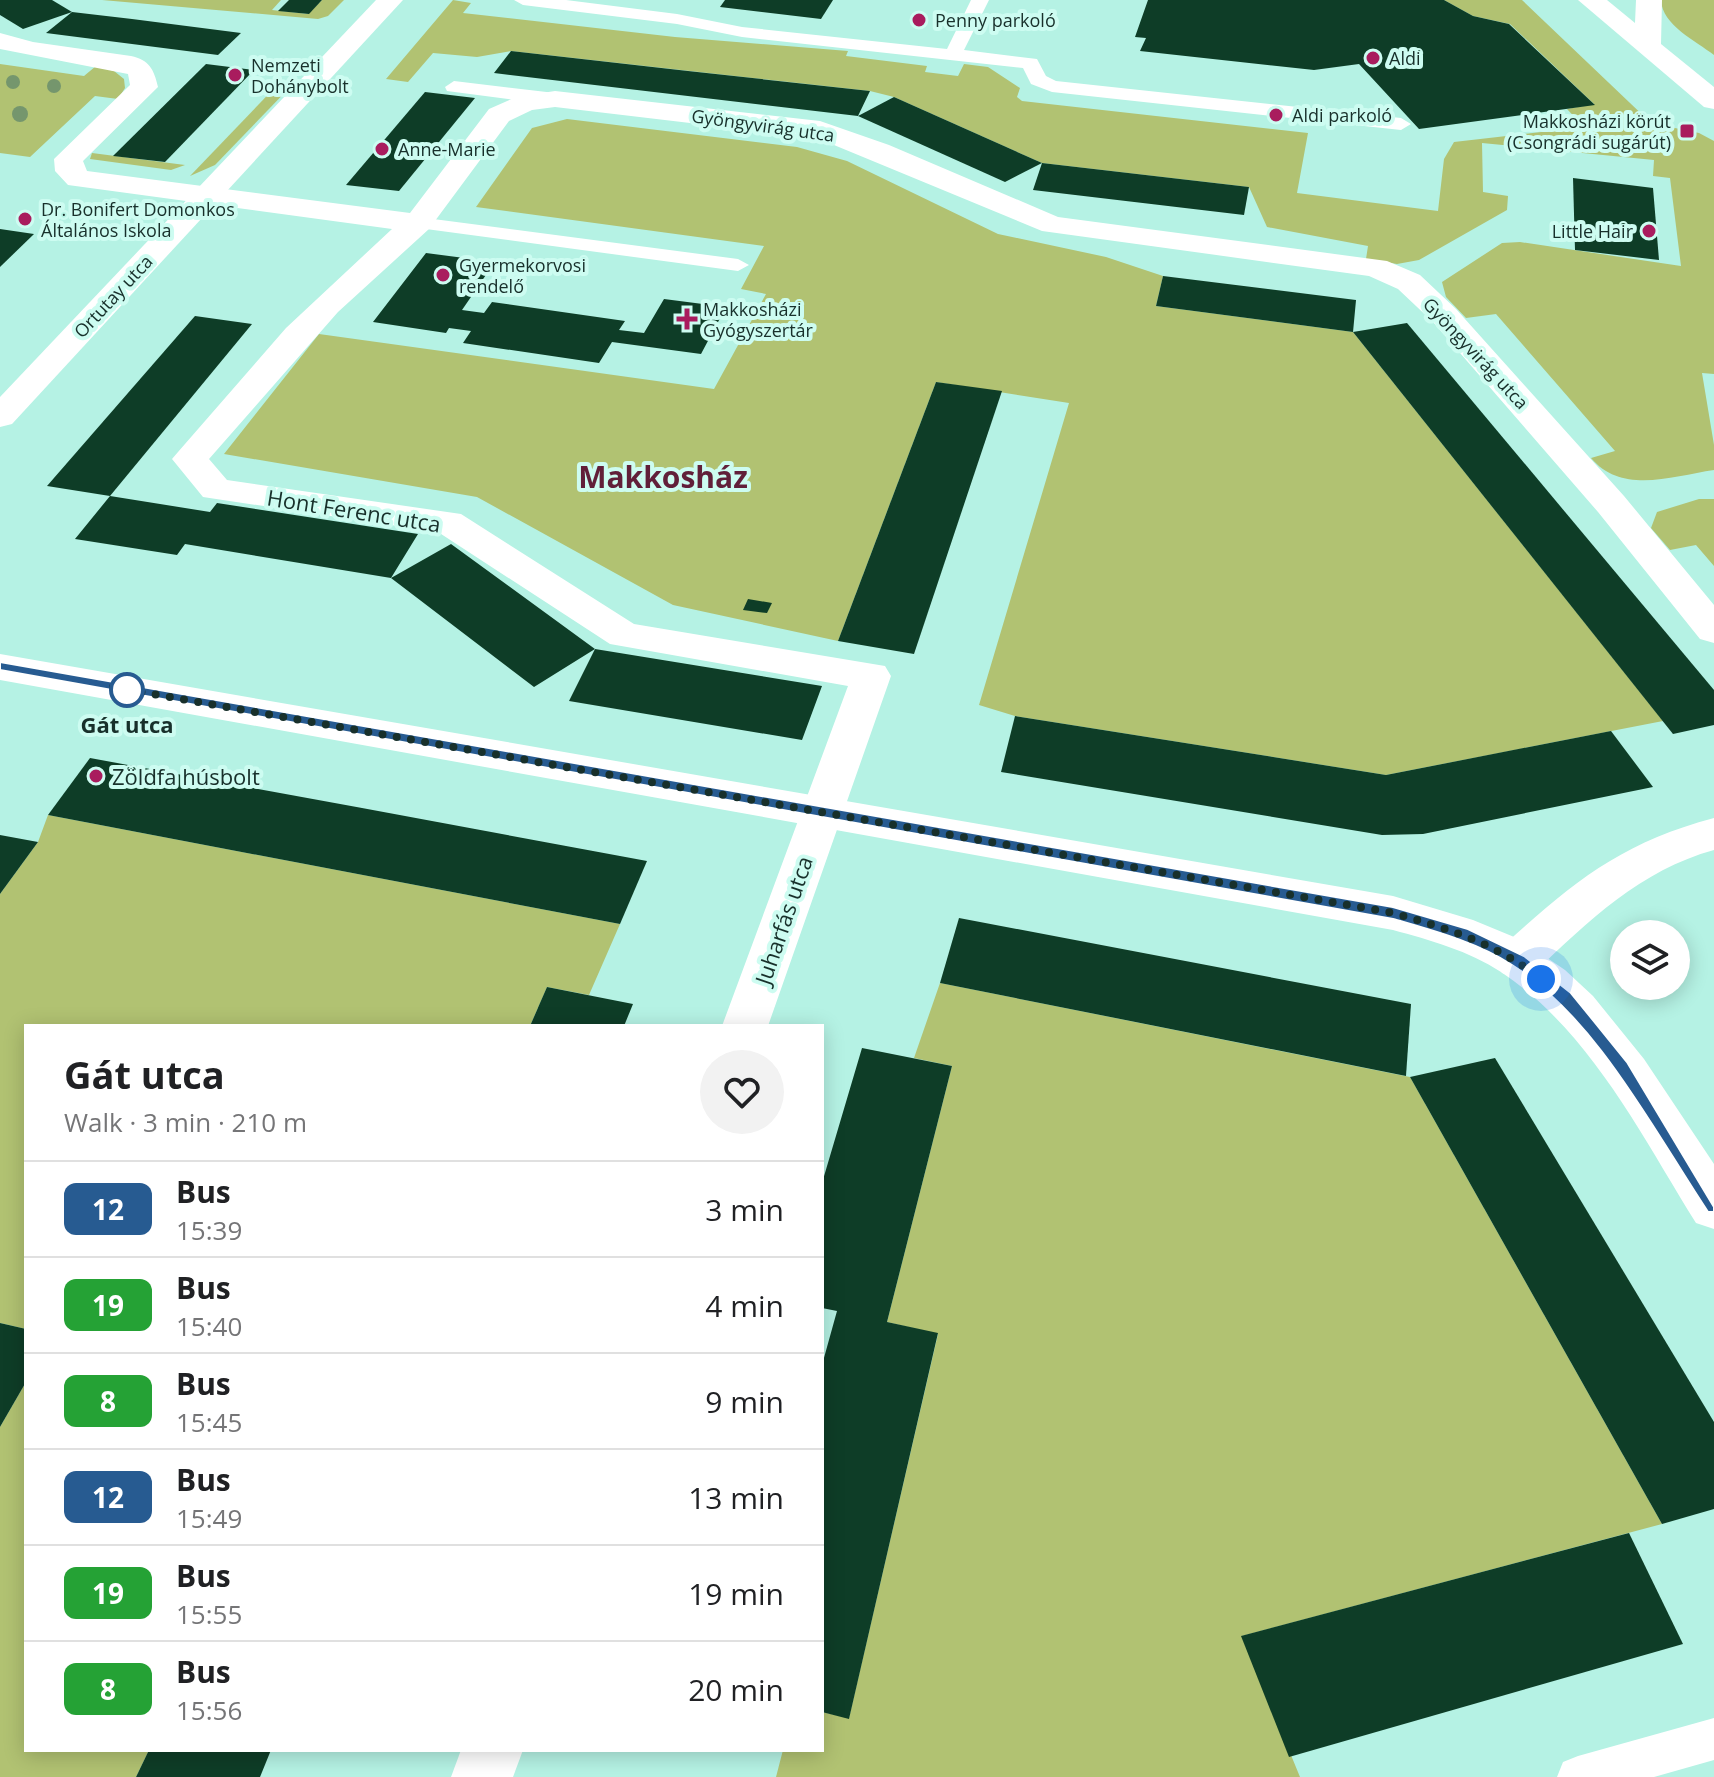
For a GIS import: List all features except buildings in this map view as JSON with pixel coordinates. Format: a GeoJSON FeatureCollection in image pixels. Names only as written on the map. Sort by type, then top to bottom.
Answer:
{"type":"FeatureCollection","features":[{"type":"Feature","properties":{"kind":"street","name":"Ortutay utca"},"geometry":{"type":"LineString","coordinates":[[0,417],[390,0]]}},
{"type":"Feature","properties":{"kind":"street"},"geometry":{"type":"LineString","coordinates":[[1591,0],[1714,101]]}},
{"type":"Feature","properties":{"kind":"street"},"geometry":{"type":"LineString","coordinates":[[1648,48],[1649,0]]}},
{"type":"Feature","properties":{"kind":"street"},"geometry":{"type":"LineString","coordinates":[[0,41],[30,50],[131,64],[141,71],[144,87],[68,159],[70,171],[78,179],[418,223]]}},
{"type":"Feature","properties":{"kind":"street","name":"Gyöngyvirág utca"},"geometry":{"type":"LineString","coordinates":[[418,223],[499,115],[526,103],[555,99],[820,130],[858,140],[1021,216],[1053,225],[1376,268],[1409,282],[1445,316],[1559,445],[1714,630]]}},
{"type":"Feature","properties":{"kind":"street","name":"Hont Ferenc utca"},"geometry":{"type":"LineString","coordinates":[[418,223],[357,275],[287,343],[190,459],[216,489],[448,522],[624,635],[871,676],[820,813]]}},
{"type":"Feature","properties":{"kind":"street"},"geometry":{"type":"LineString","coordinates":[[0,667],[1393,913],[1462,933],[1518,960],[1565,997],[1621,1067],[1714,1207]]}},
{"type":"Feature","properties":{"kind":"street","name":"Juharfás utca"},"geometry":{"type":"LineString","coordinates":[[746,1024],[820,813]]}},
{"type":"Feature","properties":{"kind":"street"},"geometry":{"type":"LineString","coordinates":[[1518,960],[1591,891],[1640,859],[1714,834]]}},
{"type":"Feature","properties":{"kind":"street"},"geometry":{"type":"LineString","coordinates":[[482,1777],[491,1752]]}},
{"type":"Feature","properties":{"kind":"lane"},"geometry":{"type":"LineString","coordinates":[[523,0],[677,19],[742,32],[1030,63],[1038,80],[1052,86],[1401,124]]}},
{"type":"Feature","properties":{"kind":"lane"},"geometry":{"type":"LineString","coordinates":[[953,54],[980,0]]}},
{"type":"Feature","properties":{"kind":"lane"},"geometry":{"type":"LineString","coordinates":[[454,87],[555,99]]}},
{"type":"Feature","properties":{"kind":"lane"},"geometry":{"type":"LineString","coordinates":[[418,223],[738,265]]}},
{"type":"Feature","properties":{"kind":"lane"},"geometry":{"type":"LineString","coordinates":[[1578,1777],[1714,1739]]}},
{"type":"Feature","properties":{"kind":"green space"},"geometry":{"type":"Polygon","coordinates":[[[102,0],[281,0],[272,10],[308,14],[322,0],[344,0],[328,16],[318,19],[102,0]]]}},
{"type":"Feature","properties":{"kind":"green space"},"geometry":{"type":"Polygon","coordinates":[[[453,0],[471,3],[463,13],[675,37],[848,51],[846,56],[927,66],[925,72],[958,76],[964,64],[988,67],[1020,88],[1017,97],[1022,101],[1308,133],[1297,193],[1438,211],[1444,159],[1454,142],[1584,127],[1567,109],[1594,104],[1510,24],[1473,16],[1444,0],[1522,0],[1651,123],[1699,133],[1714,141],[1714,374],[1702,373],[1714,445],[1714,470],[1665,479],[1633,480],[1604,469],[1591,458],[1615,451],[1496,314],[1466,318],[1446,297],[1442,282],[1502,243],[1520,242],[1681,266],[1670,178],[1653,176],[1654,160],[1482,143],[1483,192],[1508,196],[1507,210],[1419,260],[1397,264],[1366,259],[1368,246],[1267,227],[1249,187],[1042,163],[894,97],[870,91],[511,51],[477,57],[433,53],[408,82],[386,79],[453,0]]]}},
{"type":"Feature","properties":{"kind":"green space"},"geometry":{"type":"Polygon","coordinates":[[[1661,0],[1714,0],[1714,55],[1673,25],[1661,0]]]}},
{"type":"Feature","properties":{"kind":"green space"},"geometry":{"type":"Polygon","coordinates":[[[0,64],[84,76],[96,66],[114,71],[124,79],[125,88],[118,99],[95,96],[30,157],[0,153],[0,64]]]}},
{"type":"Feature","properties":{"kind":"green space"},"geometry":{"type":"Polygon","coordinates":[[[282,80],[295,82],[215,165],[190,176],[282,80]]]}},
{"type":"Feature","properties":{"kind":"green space"},"geometry":{"type":"Polygon","coordinates":[[[567,119],[797,147],[847,161],[998,234],[1106,257],[1163,276],[1156,306],[1353,332],[1663,721],[1386,775],[1015,716],[979,705],[1069,403],[936,382],[838,641],[673,605],[477,497],[224,454],[319,334],[714,389],[766,294],[741,289],[764,246],[476,207],[532,128],[567,119]]]}},
{"type":"Feature","properties":{"kind":"green space"},"geometry":{"type":"Polygon","coordinates":[[[92,153],[185,165],[171,170],[90,159],[92,153]]]}},
{"type":"Feature","properties":{"kind":"green space"},"geometry":{"type":"Polygon","coordinates":[[[1699,499],[1714,499],[1714,566],[1696,545],[1670,550],[1651,528],[1657,512],[1699,499]]]}},
{"type":"Feature","properties":{"kind":"green space"},"geometry":{"type":"Polygon","coordinates":[[[48,815],[620,924],[589,995],[547,987],[531,1024],[24,1024],[24,1329],[0,1323],[0,894],[38,842],[48,815]]]}},
{"type":"Feature","properties":{"kind":"green space"},"geometry":{"type":"Polygon","coordinates":[[[940,983],[1410,1077],[1662,1524],[1242,1636],[1300,1777],[776,1777],[782,1752],[824,1752],[824,1712],[849,1718],[938,1334],[887,1322],[952,1066],[914,1058],[940,983]]]}},
{"type":"Feature","properties":{"kind":"green space"},"geometry":{"type":"Polygon","coordinates":[[[24,1385],[24,1752],[148,1752],[136,1777],[0,1777],[0,1427],[24,1385]]]}},
{"type":"Feature","properties":{"kind":"bus line","name":"12"},"geometry":{"type":"LineString","coordinates":[[0,667],[1393,913],[1462,933],[1518,960],[1565,997],[1621,1067],[1714,1207]]}},
{"type":"Feature","properties":{"kind":"place","name":"Penny parkoló"},"geometry":{"type":"Point","coordinates":[919,20]}},
{"type":"Feature","properties":{"kind":"place","name":"Aldi"},"geometry":{"type":"Point","coordinates":[1373,58]}},
{"type":"Feature","properties":{"kind":"place","name":"Nemzeti Dohánybolt"},"geometry":{"type":"Point","coordinates":[235,75]}},
{"type":"Feature","properties":{"kind":"place","name":"Aldi parkoló"},"geometry":{"type":"Point","coordinates":[1276,115]}},
{"type":"Feature","properties":{"kind":"place","name":"Makkosházi körút (Csongrádi sugárút)"},"geometry":{"type":"Point","coordinates":[1687,131]}},
{"type":"Feature","properties":{"kind":"place","name":"Anne-Marie"},"geometry":{"type":"Point","coordinates":[382,149]}},
{"type":"Feature","properties":{"kind":"place","name":"Dr. Bonifert Domonkos Általános Iskola"},"geometry":{"type":"Point","coordinates":[25,219]}},
{"type":"Feature","properties":{"kind":"place","name":"Little Hair"},"geometry":{"type":"Point","coordinates":[1649,231]}},
{"type":"Feature","properties":{"kind":"place","name":"Gyermekorvosi rendelő"},"geometry":{"type":"Point","coordinates":[443,275]}},
{"type":"Feature","properties":{"kind":"place","name":"Makkosházi Gyógyszertár"},"geometry":{"type":"Point","coordinates":[687,319]}},
{"type":"Feature","properties":{"kind":"place","name":"Gát utca"},"geometry":{"type":"Point","coordinates":[127,690]}},
{"type":"Feature","properties":{"kind":"place","name":"Zöldfa húsbolt"},"geometry":{"type":"Point","coordinates":[96,776]}},
{"type":"Feature","properties":{"kind":"district","name":"Makkosház"},"geometry":{"type":"Point","coordinates":[663,476]}},
{"type":"Feature","properties":{"kind":"route"},"geometry":{"type":"LineString","coordinates":[[127,690],[113,687],[1393,913],[1462,933],[1518,960],[1541,979]]}}]}
